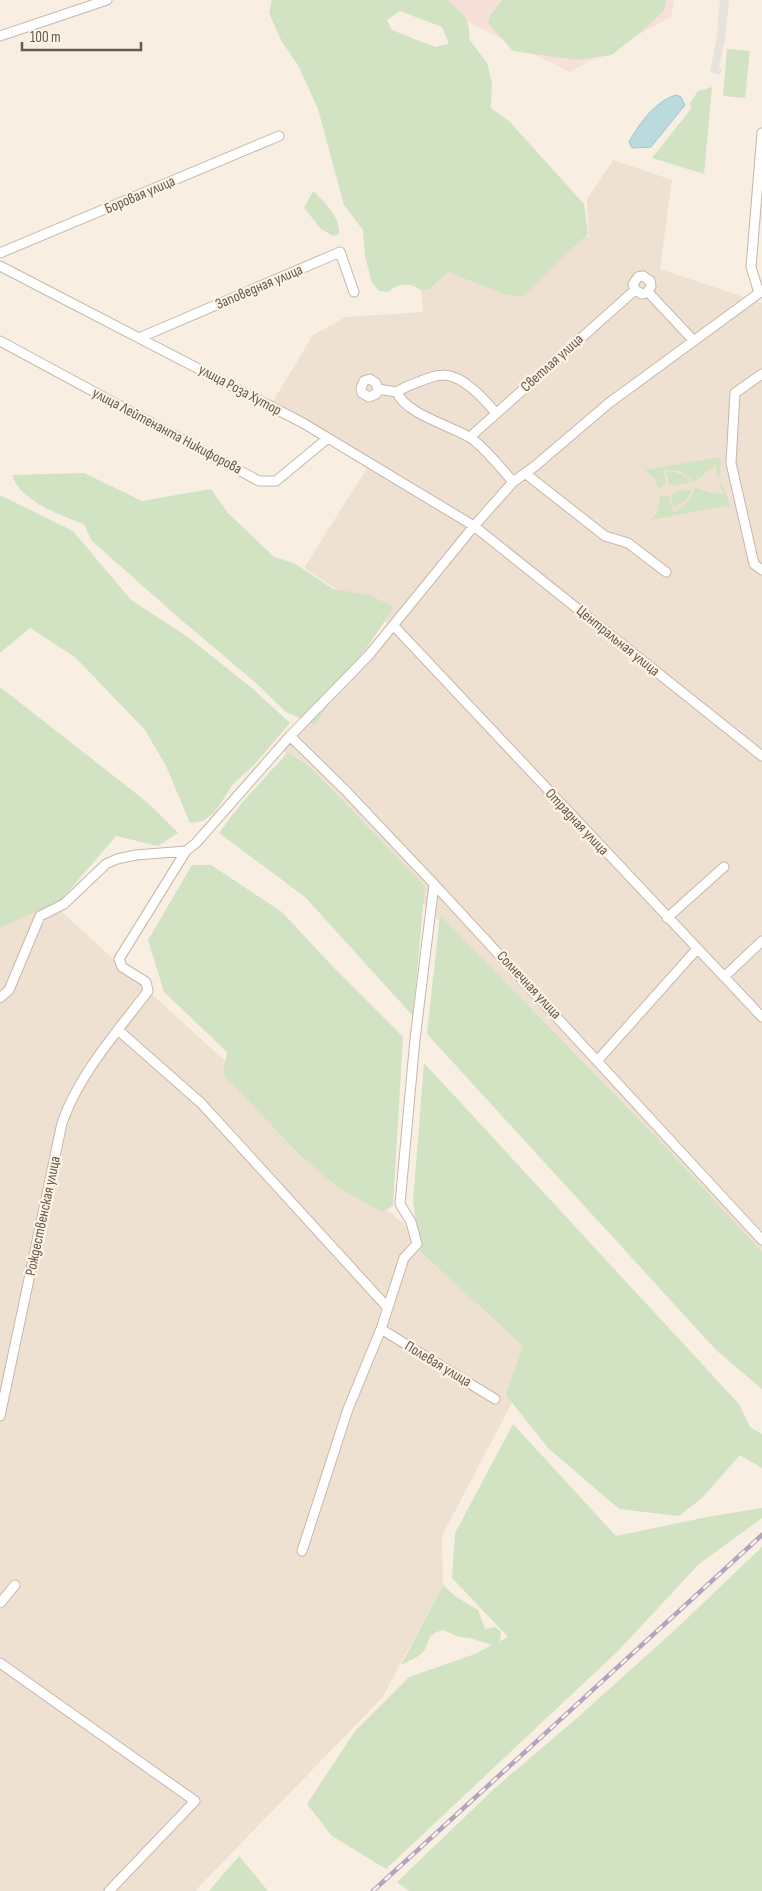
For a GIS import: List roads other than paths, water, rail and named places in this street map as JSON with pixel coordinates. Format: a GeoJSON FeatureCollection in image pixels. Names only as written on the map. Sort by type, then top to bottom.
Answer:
{"type":"FeatureCollection","features":[{"type":"Feature","properties":{"kind":"street"},"geometry":{"type":"LineString","coordinates":[[0,36],[80,4],[107,0]]}},
{"type":"Feature","properties":{"kind":"street"},"geometry":{"type":"LineString","coordinates":[[0,998],[9,990],[40,916],[64,904],[106,864],[136,855],[186,852],[290,736],[369,656],[474,526],[513,482],[526,474],[608,403],[757,294],[751,267],[762,133]]}},
{"type":"Feature","properties":{"kind":"street","name":"Боровая улица"},"geometry":{"type":"LineString","coordinates":[[0,253],[279,136]]}},
{"type":"Feature","properties":{"kind":"street","name":"Заповедная улица"},"geometry":{"type":"LineString","coordinates":[[139,338],[340,252],[354,292]]}},
{"type":"Feature","properties":{"kind":"street","name":"улица Роза Хутор"},"geometry":{"type":"LineString","coordinates":[[0,266],[328,438],[474,526]]}},
{"type":"Feature","properties":{"kind":"street","name":"Светлая улица"},"geometry":{"type":"LineString","coordinates":[[470,437],[634,290],[633,284],[636,279],[643,276],[650,281],[651,286],[648,292]]}},
{"type":"Feature","properties":{"kind":"street"},"geometry":{"type":"LineString","coordinates":[[634,290],[642,294],[648,292],[694,341]]}},
{"type":"Feature","properties":{"kind":"street","name":"улица Лейтенанта Никифорова"},"geometry":{"type":"LineString","coordinates":[[0,342],[259,481],[276,481],[328,438]]}},
{"type":"Feature","properties":{"kind":"street"},"geometry":{"type":"LineString","coordinates":[[762,374],[735,394],[731,463],[754,564],[762,570]]}},
{"type":"Feature","properties":{"kind":"street"},"geometry":{"type":"LineString","coordinates":[[378,389],[397,392],[424,379],[442,375],[449,376],[466,384],[496,413]]}},
{"type":"Feature","properties":{"kind":"street"},"geometry":{"type":"LineString","coordinates":[[397,392],[405,404],[438,423],[470,437],[513,482]]}},
{"type":"Feature","properties":{"kind":"street"},"geometry":{"type":"LineString","coordinates":[[526,474],[605,536],[628,543],[666,572]]}},
{"type":"Feature","properties":{"kind":"street","name":"Центральная улица"},"geometry":{"type":"LineString","coordinates":[[474,526],[762,756]]}},
{"type":"Feature","properties":{"kind":"street","name":"Отрадная улица"},"geometry":{"type":"LineString","coordinates":[[394,626],[762,1017]]}},
{"type":"Feature","properties":{"kind":"street","name":"Солнечная улица"},"geometry":{"type":"LineString","coordinates":[[290,736],[346,791],[434,884],[762,1240]]}},
{"type":"Feature","properties":{"kind":"street","name":"Рождественская улица"},"geometry":{"type":"LineString","coordinates":[[0,1416],[62,1123],[69,1102],[83,1079],[148,991],[146,982],[122,967],[119,959],[186,852]]}},
{"type":"Feature","properties":{"kind":"street"},"geometry":{"type":"LineString","coordinates":[[667,918],[724,867]]}},
{"type":"Feature","properties":{"kind":"street"},"geometry":{"type":"LineString","coordinates":[[302,1551],[348,1409],[381,1329],[404,1258],[417,1244],[411,1222],[400,1204],[415,1039],[434,884]]}},
{"type":"Feature","properties":{"kind":"street"},"geometry":{"type":"LineString","coordinates":[[724,977],[762,940]]}},
{"type":"Feature","properties":{"kind":"street"},"geometry":{"type":"LineString","coordinates":[[598,1060],[697,949]]}},
{"type":"Feature","properties":{"kind":"street"},"geometry":{"type":"LineString","coordinates":[[118,1030],[201,1103],[388,1308]]}},
{"type":"Feature","properties":{"kind":"street","name":"Полевая улица"},"geometry":{"type":"LineString","coordinates":[[381,1329],[495,1399]]}},
{"type":"Feature","properties":{"kind":"street"},"geometry":{"type":"LineString","coordinates":[[0,1603],[15,1585]]}},
{"type":"Feature","properties":{"kind":"street"},"geometry":{"type":"LineString","coordinates":[[0,1663],[195,1801],[109,1891]]}},
{"type":"Feature","properties":{"kind":"water"},"geometry":{"type":"Polygon","coordinates":[[[676,95],[681,97],[685,105],[651,147],[632,148],[629,142],[648,114],[661,102],[676,95]]]}},
{"type":"Feature","properties":{"kind":"railway"},"geometry":{"type":"LineString","coordinates":[[373,1891],[762,1535]]}}]}
